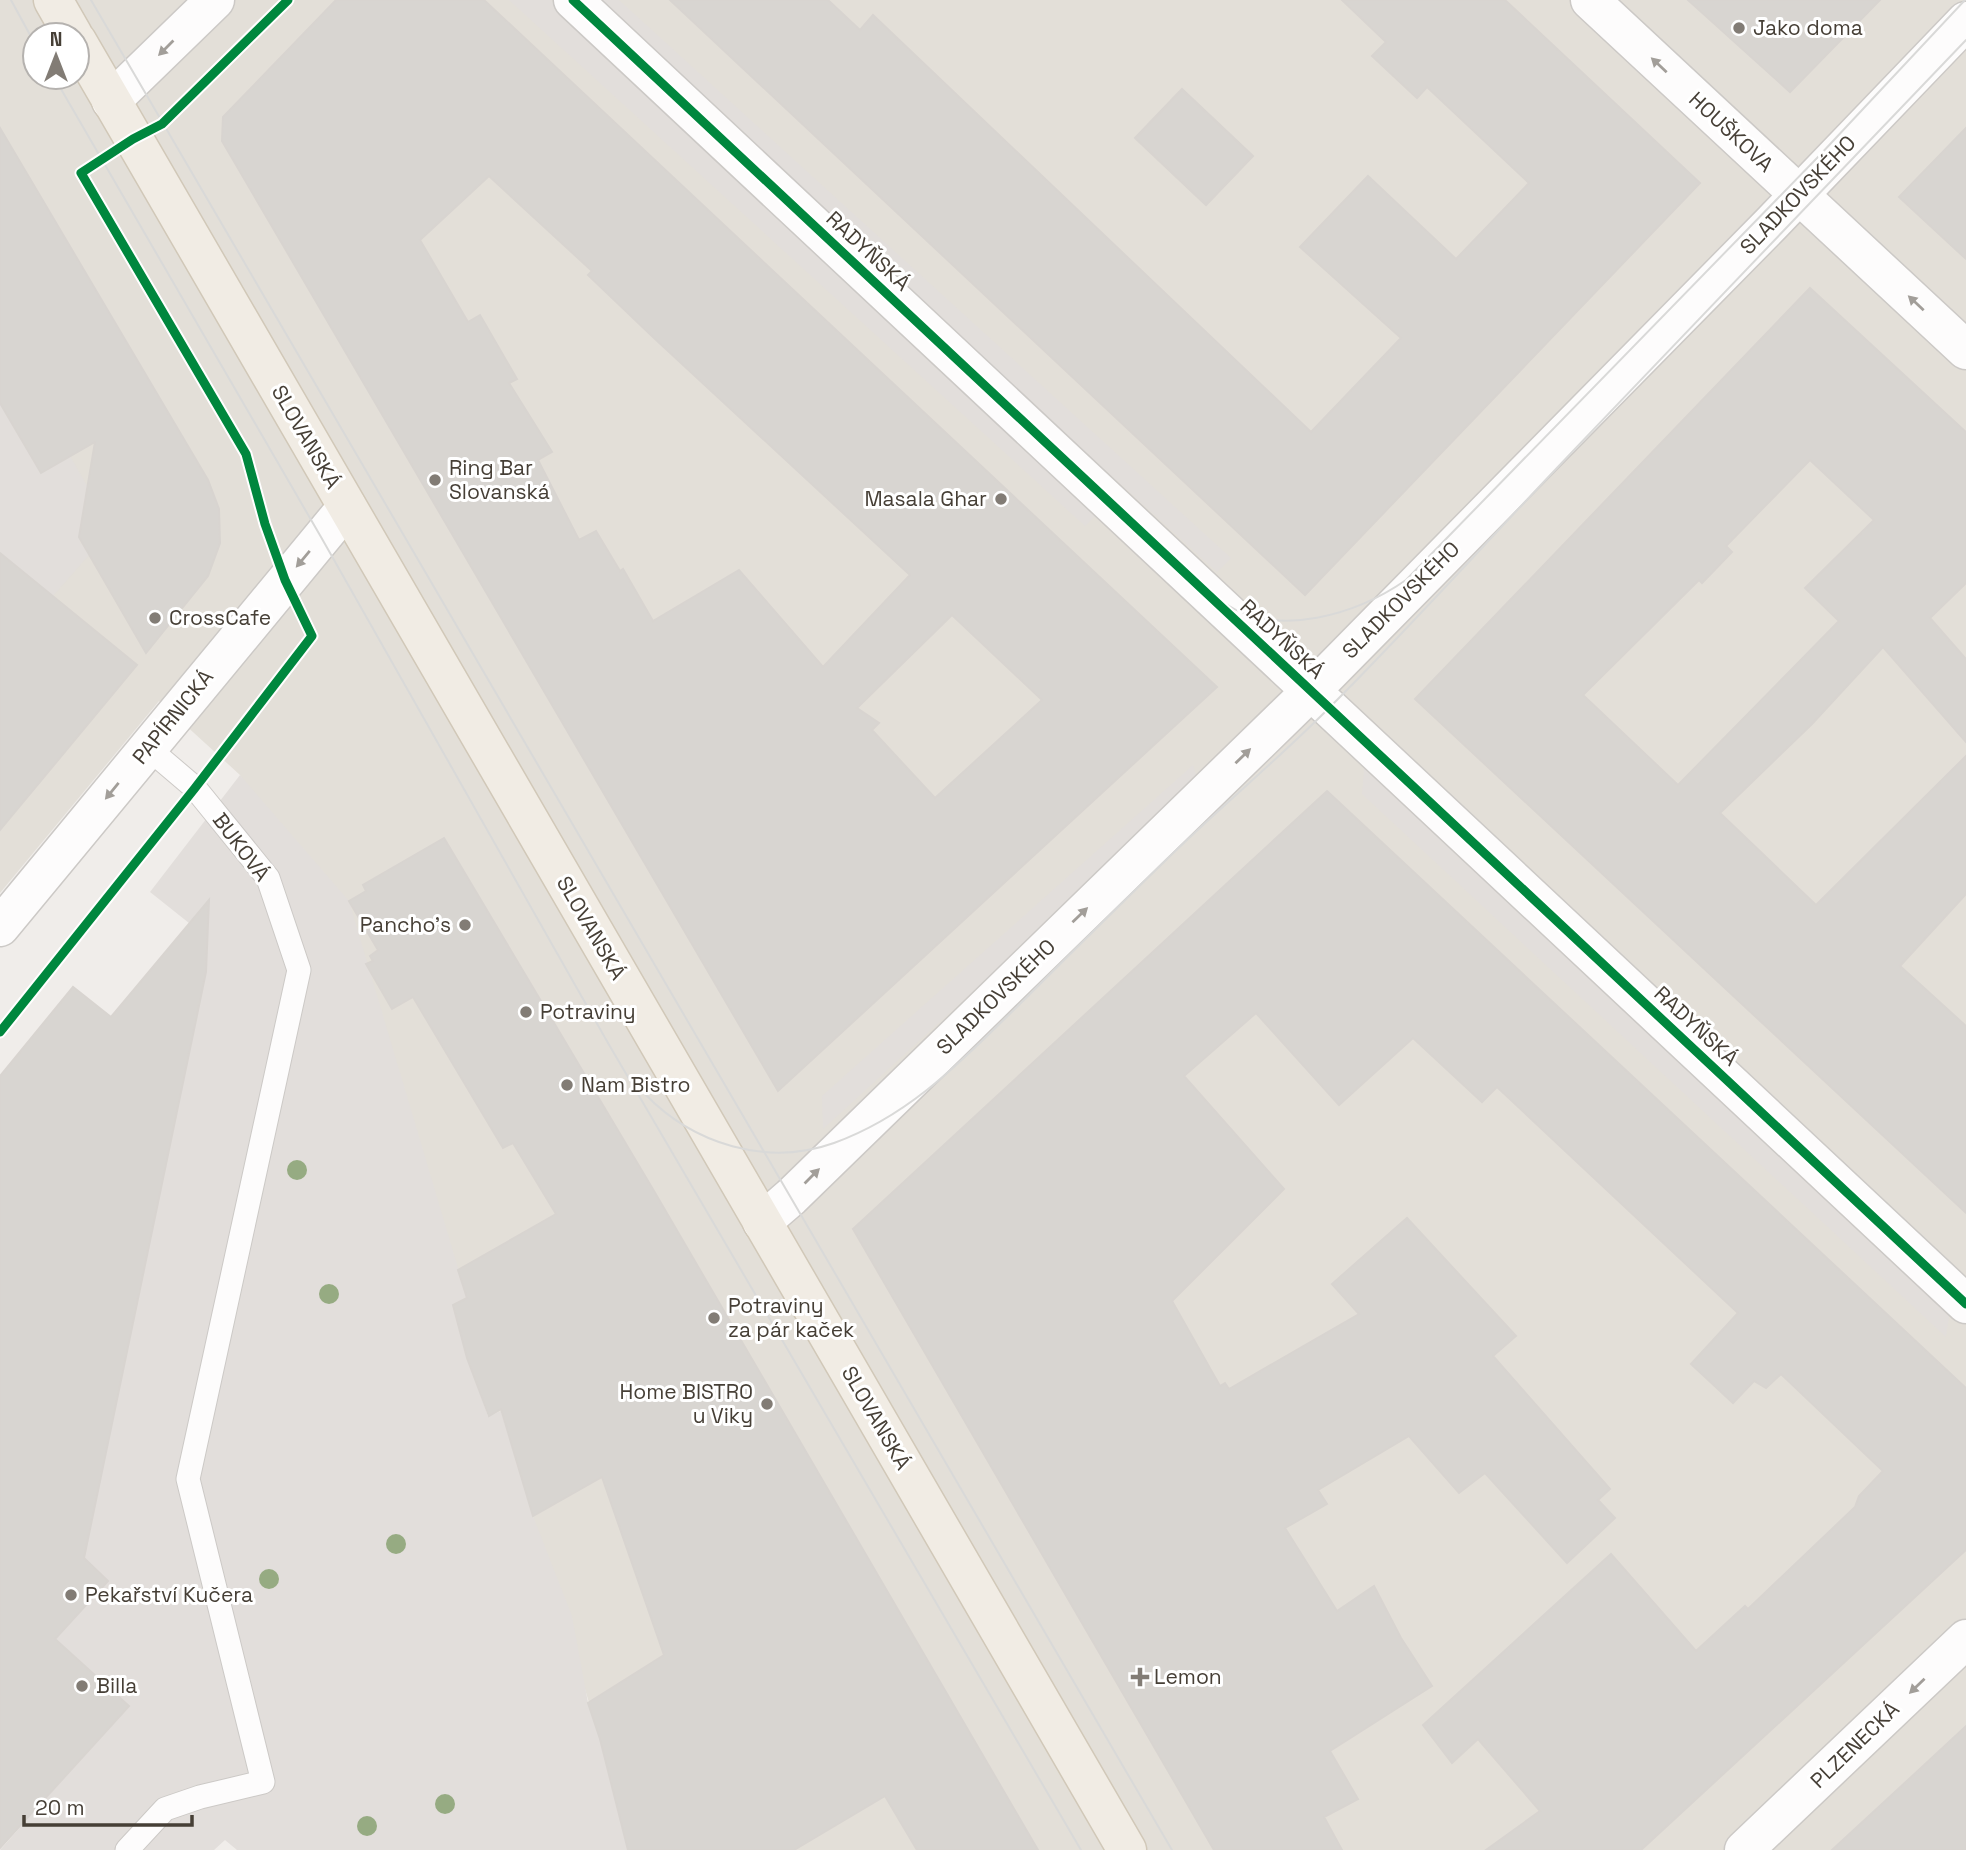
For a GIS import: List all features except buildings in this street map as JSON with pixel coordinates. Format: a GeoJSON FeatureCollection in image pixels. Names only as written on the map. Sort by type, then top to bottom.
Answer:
{"type":"FeatureCollection","features":[{"type":"Feature","properties":{"kind":"main road"},"geometry":{"type":"LineString","coordinates":[[53,0],[66,21]]}},
{"type":"Feature","properties":{"kind":"main road","name":"SLOVANSKÁ"},"geometry":{"type":"LineString","coordinates":[[91,66],[1126,1850]]}},
{"type":"Feature","properties":{"kind":"street"},"geometry":{"type":"LineString","coordinates":[[111,101],[215,0]]}},
{"type":"Feature","properties":{"kind":"street","name":"RADYŇSKÁ"},"geometry":{"type":"LineString","coordinates":[[573,0],[1966,1304]]}},
{"type":"Feature","properties":{"kind":"street","name":"HOUŠKOVA"},"geometry":{"type":"LineString","coordinates":[[1590,0],[1966,350]]}},
{"type":"Feature","properties":{"kind":"street","name":"SLADKOVSKÉHO"},"geometry":{"type":"LineString","coordinates":[[762,1222],[791,1197],[1311,691],[1799,195],[1966,21]]}},
{"type":"Feature","properties":{"kind":"street","name":"PAPÍRNICKÁ"},"geometry":{"type":"LineString","coordinates":[[0,928],[347,507]]}},
{"type":"Feature","properties":{"kind":"street","name":"PLZENECKÁ"},"geometry":{"type":"LineString","coordinates":[[1744,1850],[1966,1639]]}},
{"type":"Feature","properties":{"kind":"lane","name":"BUKOVÁ"},"geometry":{"type":"LineString","coordinates":[[127,1850],[165,1809],[200,1797],[263,1782],[188,1479],[299,970],[268,878],[195,788],[148,748]]}},
{"type":"Feature","properties":{"kind":"shaded area"},"geometry":{"type":"Polygon","coordinates":[[[0,0],[1966,0],[1966,1850],[628,1850],[600,1739],[501,1411],[489,1416],[469,1362],[453,1305],[458,1270],[366,964],[240,775],[159,701],[0,893],[0,0]]]}},
{"type":"Feature","properties":{"kind":"shaded area"},"geometry":{"type":"Polygon","coordinates":[[[509,0],[551,0],[1104,507],[1085,526],[509,0]]]}},
{"type":"Feature","properties":{"kind":"shaded area"},"geometry":{"type":"Polygon","coordinates":[[[590,0],[619,0],[1231,558],[1217,572],[590,0]]]}},
{"type":"Feature","properties":{"kind":"shaded area"},"geometry":{"type":"Polygon","coordinates":[[[0,403],[41,473],[70,456],[105,517],[82,517],[80,543],[85,547],[96,547],[53,596],[0,553],[0,403]]]}},
{"type":"Feature","properties":{"kind":"shaded area"},"geometry":{"type":"Polygon","coordinates":[[[1365,758],[1951,1303],[1946,1337],[1362,794],[1365,758]]]}},
{"type":"Feature","properties":{"kind":"shaded area"},"geometry":{"type":"Polygon","coordinates":[[[1193,765],[1199,784],[823,1129],[822,1096],[1193,765]]]}},
{"type":"Feature","properties":{"kind":"shaded area"},"geometry":{"type":"Polygon","coordinates":[[[240,775],[349,901],[467,1298],[454,1306],[469,1362],[488,1416],[501,1411],[533,1516],[572,1616],[588,1703],[600,1739],[628,1850],[237,1850],[225,1840],[214,1850],[0,1850],[128,1706],[55,1639],[84,1558],[206,972],[202,941],[189,923],[150,892],[240,775]]]}},
{"type":"Feature","properties":{"kind":"tram line"},"geometry":{"type":"LineString","coordinates":[[11,0],[22,21]]}},
{"type":"Feature","properties":{"kind":"tram line"},"geometry":{"type":"LineString","coordinates":[[91,0],[1172,1850]]}},
{"type":"Feature","properties":{"kind":"tram line"},"geometry":{"type":"LineString","coordinates":[[573,0],[1201,586],[1245,614],[1292,621],[1341,612],[1406,580],[1819,156],[1965,0]]}},
{"type":"Feature","properties":{"kind":"tram line"},"geometry":{"type":"LineString","coordinates":[[645,1094],[685,1126],[708,1138],[757,1151],[783,1152],[809,1150],[863,1131],[914,1100],[938,1081],[1187,839],[1312,725],[1966,40]]}},
{"type":"Feature","properties":{"kind":"tram line"},"geometry":{"type":"LineString","coordinates":[[62,91],[321,537],[608,1043],[1081,1850]]}},
{"type":"Feature","properties":{"kind":"cycle path"},"geometry":{"type":"LineString","coordinates":[[0,1032],[195,788],[312,636],[285,580],[265,524],[246,454],[81,173],[133,139],[162,124],[288,0]]}},
{"type":"Feature","properties":{"kind":"cycle path"},"geometry":{"type":"LineString","coordinates":[[573,0],[1966,1304]]}},
{"type":"Feature","properties":{"kind":"place","name":"Jako doma"},"geometry":{"type":"Point","coordinates":[1739,28]}},
{"type":"Feature","properties":{"kind":"place","name":"Ring Bar Slovanská"},"geometry":{"type":"Point","coordinates":[435,480]}},
{"type":"Feature","properties":{"kind":"place","name":"Masala Ghar"},"geometry":{"type":"Point","coordinates":[1001,499]}},
{"type":"Feature","properties":{"kind":"place","name":"CrossCafe"},"geometry":{"type":"Point","coordinates":[155,618]}},
{"type":"Feature","properties":{"kind":"place","name":"Pancho's"},"geometry":{"type":"Point","coordinates":[465,925]}},
{"type":"Feature","properties":{"kind":"place","name":"Potraviny"},"geometry":{"type":"Point","coordinates":[526,1012]}},
{"type":"Feature","properties":{"kind":"place","name":"Nam Bistro"},"geometry":{"type":"Point","coordinates":[567,1085]}},
{"type":"Feature","properties":{"kind":"place","name":"Potraviny za pár kaček"},"geometry":{"type":"Point","coordinates":[714,1318]}},
{"type":"Feature","properties":{"kind":"place","name":"Home BISTRO u Viky"},"geometry":{"type":"Point","coordinates":[767,1404]}},
{"type":"Feature","properties":{"kind":"place","name":"Pekařství Kučera"},"geometry":{"type":"Point","coordinates":[71,1595]}},
{"type":"Feature","properties":{"kind":"place","name":"Lemon"},"geometry":{"type":"Point","coordinates":[1140,1677]}},
{"type":"Feature","properties":{"kind":"place","name":"Billa"},"geometry":{"type":"Point","coordinates":[82,1686]}}]}
